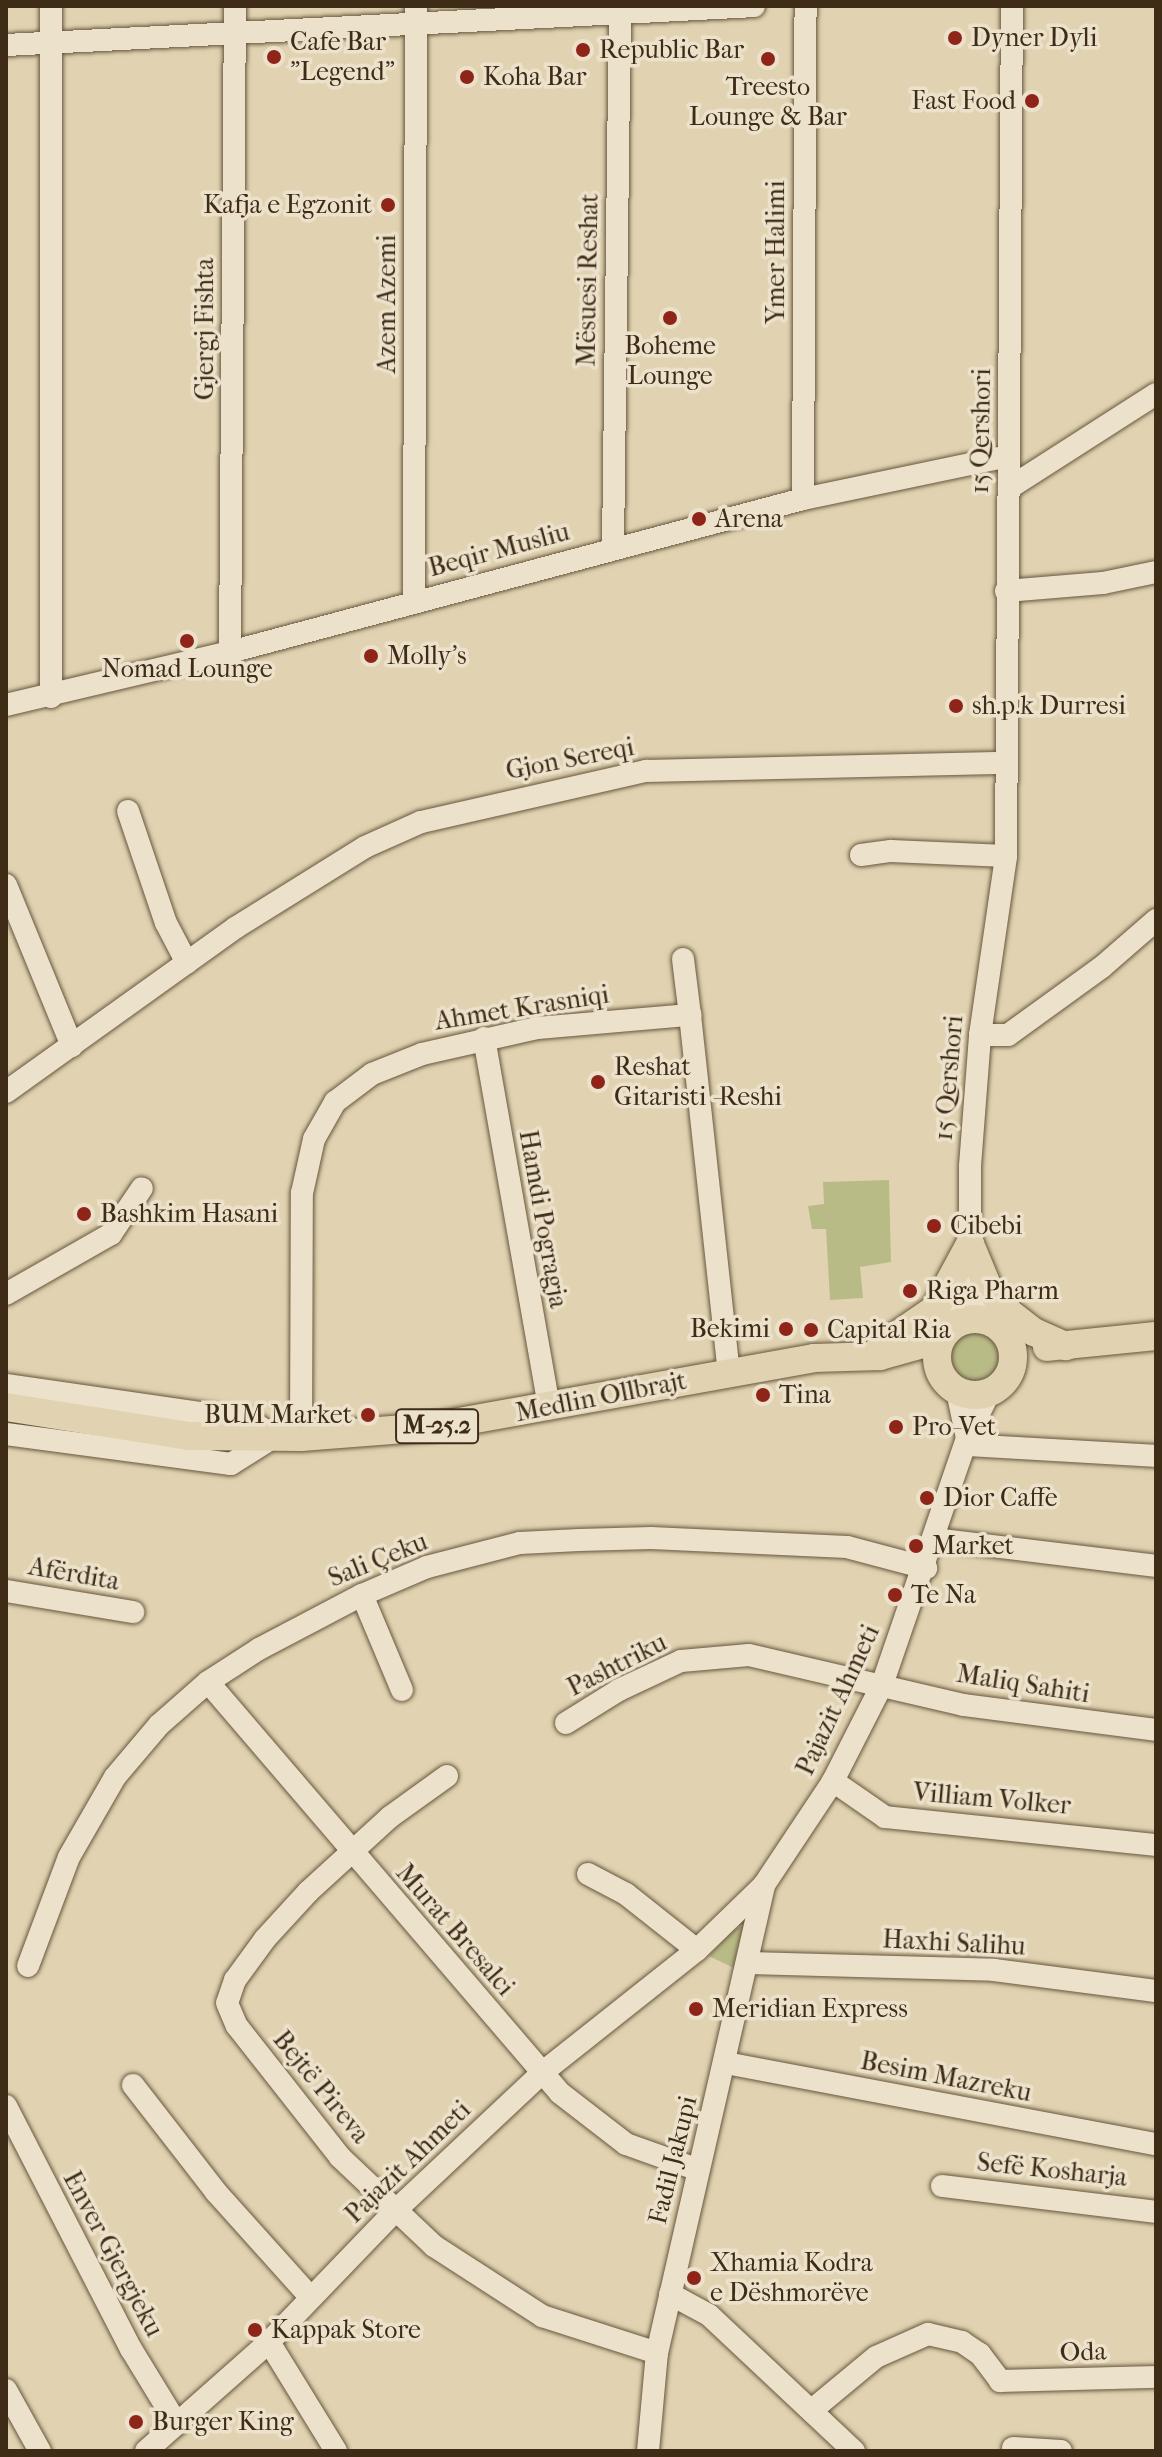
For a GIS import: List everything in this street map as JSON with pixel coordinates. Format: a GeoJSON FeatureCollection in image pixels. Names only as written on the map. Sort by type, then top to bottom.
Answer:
{"type":"FeatureCollection","features":[{"type":"Feature","properties":{"kind":"main road"},"geometry":{"type":"LineString","coordinates":[[970,1251],[987,1285],[1008,1312],[1061,1347]]}},
{"type":"Feature","properties":{"kind":"main road"},"geometry":{"type":"LineString","coordinates":[[873,1356],[935,1309],[970,1251]]}},
{"type":"Feature","properties":{"kind":"main road"},"geometry":{"type":"LineString","coordinates":[[986,1320],[1011,1342],[1061,1347],[1156,1336]]}},
{"type":"Feature","properties":{"kind":"main road","name":"M-25.2"},"geometry":{"type":"LineString","coordinates":[[949,1331],[986,1320]]}},
{"type":"Feature","properties":{"kind":"main road","name":"Medlin Ollbrajt"},"geometry":{"type":"LineString","coordinates":[[6,1407],[190,1436],[288,1437],[431,1427],[729,1373],[873,1356],[949,1331]]}},
{"type":"Feature","properties":{"kind":"main road"},"geometry":{"type":"LineString","coordinates":[[949,1331],[937,1360],[950,1385]]}},
{"type":"Feature","properties":{"kind":"main road"},"geometry":{"type":"LineString","coordinates":[[1011,1342],[1012,1370]]}},
{"type":"Feature","properties":{"kind":"main road"},"geometry":{"type":"LineString","coordinates":[[989,1393],[1012,1370],[1061,1347]]}},
{"type":"Feature","properties":{"kind":"main road","name":"Medlin Ollbrajt"},"geometry":{"type":"LineString","coordinates":[[873,1356],[950,1385]]}},
{"type":"Feature","properties":{"kind":"main road","name":"M-25.2"},"geometry":{"type":"LineString","coordinates":[[950,1385],[989,1393]]}},
{"type":"Feature","properties":{"kind":"street"},"geometry":{"type":"LineString","coordinates":[[51,6],[51,697]]}},
{"type":"Feature","properties":{"kind":"street","name":"Gjergj Fishta"},"geometry":{"type":"LineString","coordinates":[[230,652],[235,6]]}},
{"type":"Feature","properties":{"kind":"street"},"geometry":{"type":"LineString","coordinates":[[6,45],[235,33],[416,15],[754,6]]}},
{"type":"Feature","properties":{"kind":"street","name":"Ymer Halimi"},"geometry":{"type":"LineString","coordinates":[[803,499],[806,6]]}},
{"type":"Feature","properties":{"kind":"street","name":"15 Qershori"},"geometry":{"type":"LineString","coordinates":[[949,1331],[970,1251],[980,1035],[1006,856],[1012,6]]}},
{"type":"Feature","properties":{"kind":"street","name":"Mësuesi Reshat"},"geometry":{"type":"LineString","coordinates":[[613,548],[620,10]]}},
{"type":"Feature","properties":{"kind":"street","name":"Azem Azemi"},"geometry":{"type":"LineString","coordinates":[[414,602],[416,15]]}},
{"type":"Feature","properties":{"kind":"street"},"geometry":{"type":"LineString","coordinates":[[1009,488],[1156,394]]}},
{"type":"Feature","properties":{"kind":"street","name":"Beqir Musliu"},"geometry":{"type":"LineString","coordinates":[[6,705],[51,697],[230,652],[803,499],[1009,456]]}},
{"type":"Feature","properties":{"kind":"street"},"geometry":{"type":"LineString","coordinates":[[1006,591],[1103,583],[1156,572]]}},
{"type":"Feature","properties":{"kind":"street","name":"Gjon Sereqi"},"geometry":{"type":"LineString","coordinates":[[6,1092],[187,963],[365,847],[421,822],[525,795],[646,771],[1007,763]]}},
{"type":"Feature","properties":{"kind":"street"},"geometry":{"type":"LineString","coordinates":[[128,811],[161,910],[187,963]]}},
{"type":"Feature","properties":{"kind":"street"},"geometry":{"type":"LineString","coordinates":[[861,855],[891,851],[1006,856]]}},
{"type":"Feature","properties":{"kind":"street"},"geometry":{"type":"LineString","coordinates":[[6,885],[72,1046]]}},
{"type":"Feature","properties":{"kind":"street"},"geometry":{"type":"LineString","coordinates":[[980,1035],[1008,1035],[1102,967],[1156,920]]}},
{"type":"Feature","properties":{"kind":"street"},"geometry":{"type":"LineString","coordinates":[[683,959],[729,1373]]}},
{"type":"Feature","properties":{"kind":"street","name":"Ahmet Krasniqi"},"geometry":{"type":"LineString","coordinates":[[288,1437],[302,1193],[314,1139],[335,1102],[372,1074],[422,1054],[484,1038],[690,1015]]}},
{"type":"Feature","properties":{"kind":"street","name":"Hamdi Pogragja"},"geometry":{"type":"LineString","coordinates":[[484,1038],[549,1408]]}},
{"type":"Feature","properties":{"kind":"street"},"geometry":{"type":"LineString","coordinates":[[6,1294],[111,1234],[142,1188]]}},
{"type":"Feature","properties":{"kind":"street","name":"15 Qershori"},"geometry":{"type":"LineString","coordinates":[[970,1251],[986,1320]]}},
{"type":"Feature","properties":{"kind":"street"},"geometry":{"type":"LineString","coordinates":[[6,1385],[250,1420],[288,1437]]}},
{"type":"Feature","properties":{"kind":"street"},"geometry":{"type":"LineString","coordinates":[[950,1385],[967,1441],[1156,1456]]}},
{"type":"Feature","properties":{"kind":"street","name":"Pajazit Ahmeti"},"geometry":{"type":"LineString","coordinates":[[146,2451],[269,2342],[396,2210],[543,2072],[697,1950],[764,1885],[833,1781],[882,1685],[926,1568],[967,1441],[989,1393]]}},
{"type":"Feature","properties":{"kind":"street","name":"Medlin Ollbrajt"},"geometry":{"type":"LineString","coordinates":[[6,1434],[231,1464],[288,1437]]}},
{"type":"Feature","properties":{"kind":"street","name":"Sali Çeku"},"geometry":{"type":"LineString","coordinates":[[28,1966],[69,1857],[115,1777],[159,1725],[208,1682],[314,1617],[362,1595],[427,1567],[520,1543],[651,1538],[847,1547],[926,1568]]}},
{"type":"Feature","properties":{"kind":"street"},"geometry":{"type":"LineString","coordinates":[[934,1539],[1156,1566]]}},
{"type":"Feature","properties":{"kind":"street","name":"Afërdita"},"geometry":{"type":"LineString","coordinates":[[6,1591],[133,1612]]}},
{"type":"Feature","properties":{"kind":"street"},"geometry":{"type":"LineString","coordinates":[[362,1595],[402,1690]]}},
{"type":"Feature","properties":{"kind":"street","name":"Pashtriku"},"geometry":{"type":"LineString","coordinates":[[566,1723],[651,1673],[702,1656],[749,1655],[882,1685]]}},
{"type":"Feature","properties":{"kind":"street","name":"Murat Bresalci"},"geometry":{"type":"LineString","coordinates":[[208,1682],[350,1852],[582,2113],[626,2144],[696,2169]]}},
{"type":"Feature","properties":{"kind":"street","name":"Maliq Sahiti"},"geometry":{"type":"LineString","coordinates":[[882,1685],[964,1705],[1156,1730]]}},
{"type":"Feature","properties":{"kind":"street","name":"Bejtë Pireva"},"geometry":{"type":"LineString","coordinates":[[447,1776],[350,1852],[265,1939],[235,1980],[227,2003],[237,2026],[340,2157],[434,2246],[542,2316],[657,2353]]}},
{"type":"Feature","properties":{"kind":"street","name":"Villiam Volker"},"geometry":{"type":"LineString","coordinates":[[833,1781],[885,1817],[1156,1845]]}},
{"type":"Feature","properties":{"kind":"street"},"geometry":{"type":"LineString","coordinates":[[588,1874],[626,1894],[697,1950]]}},
{"type":"Feature","properties":{"kind":"street","name":"Fadil Jakupi"},"geometry":{"type":"LineString","coordinates":[[648,2451],[657,2353],[696,2169],[726,2063],[764,1885]]}},
{"type":"Feature","properties":{"kind":"street","name":"Haxhi Salihu"},"geometry":{"type":"LineString","coordinates":[[749,1963],[994,1970],[1156,1991]]}},
{"type":"Feature","properties":{"kind":"street","name":"Besim Mazreku"},"geometry":{"type":"LineString","coordinates":[[726,2063],[1156,2144]]}},
{"type":"Feature","properties":{"kind":"street"},"geometry":{"type":"LineString","coordinates":[[133,2085],[216,2192],[311,2298]]}},
{"type":"Feature","properties":{"kind":"street","name":"Enver Gjergjeku"},"geometry":{"type":"LineString","coordinates":[[6,2106],[131,2349],[177,2424]]}},
{"type":"Feature","properties":{"kind":"street","name":"Sefë Kosharja"},"geometry":{"type":"LineString","coordinates":[[942,2186],[1156,2212]]}},
{"type":"Feature","properties":{"kind":"street"},"geometry":{"type":"LineString","coordinates":[[670,2294],[709,2315],[854,2451]]}},
{"type":"Feature","properties":{"kind":"street","name":"Oda"},"geometry":{"type":"LineString","coordinates":[[812,2410],[876,2357],[928,2334],[962,2342],[980,2354],[1000,2381],[1156,2377]]}},
{"type":"Feature","properties":{"kind":"street"},"geometry":{"type":"LineString","coordinates":[[269,2342],[336,2451]]}},
{"type":"Feature","properties":{"kind":"street"},"geometry":{"type":"LineString","coordinates":[[6,2390],[40,2451]]}},
{"type":"Feature","properties":{"kind":"street"},"geometry":{"type":"LineString","coordinates":[[1013,2448],[1061,2451]]}},
{"type":"Feature","properties":{"kind":"green space"},"geometry":{"type":"Polygon","coordinates":[[[889,1180],[891,1262],[860,1267],[863,1298],[830,1300],[826,1229],[812,1229],[808,1206],[824,1204],[823,1182],[889,1180]]]}},
{"type":"Feature","properties":{"kind":"green space"},"geometry":{"type":"Polygon","coordinates":[[[976,1326],[998,1335],[1007,1357],[998,1379],[976,1388],[954,1379],[945,1357],[954,1335],[976,1326]]]}},
{"type":"Feature","properties":{"kind":"green space"},"geometry":{"type":"Polygon","coordinates":[[[744,1926],[740,1971],[709,1956],[734,1929],[744,1926]]]}},
{"type":"Feature","properties":{"kind":"place","name":"Dyner Dyli"},"geometry":{"type":"Point","coordinates":[955,38]}},
{"type":"Feature","properties":{"kind":"place","name":"Republic Bar"},"geometry":{"type":"Point","coordinates":[583,50]}},
{"type":"Feature","properties":{"kind":"place","name":"Cafe Bar \"Legend\""},"geometry":{"type":"Point","coordinates":[274,57]}},
{"type":"Feature","properties":{"kind":"place","name":"Treesto Lounge & Bar"},"geometry":{"type":"Point","coordinates":[768,59]}},
{"type":"Feature","properties":{"kind":"place","name":"Koha Bar"},"geometry":{"type":"Point","coordinates":[467,77]}},
{"type":"Feature","properties":{"kind":"place","name":"Fast Food"},"geometry":{"type":"Point","coordinates":[1032,101]}},
{"type":"Feature","properties":{"kind":"place","name":"Kafja e Egzonit"},"geometry":{"type":"Point","coordinates":[388,205]}},
{"type":"Feature","properties":{"kind":"place","name":"Boheme Lounge"},"geometry":{"type":"Point","coordinates":[670,318]}},
{"type":"Feature","properties":{"kind":"place","name":"Arena"},"geometry":{"type":"Point","coordinates":[699,519]}},
{"type":"Feature","properties":{"kind":"place","name":"Nomad Lounge"},"geometry":{"type":"Point","coordinates":[187,641]}},
{"type":"Feature","properties":{"kind":"place","name":"Molly's"},"geometry":{"type":"Point","coordinates":[371,656]}},
{"type":"Feature","properties":{"kind":"place","name":"sh.p.k Durresi"},"geometry":{"type":"Point","coordinates":[956,706]}},
{"type":"Feature","properties":{"kind":"place","name":"Reshat Gitaristi -Reshi"},"geometry":{"type":"Point","coordinates":[598,1082]}},
{"type":"Feature","properties":{"kind":"place","name":"Bashkim Hasani"},"geometry":{"type":"Point","coordinates":[84,1214]}},
{"type":"Feature","properties":{"kind":"place","name":"Cibebi"},"geometry":{"type":"Point","coordinates":[934,1226]}},
{"type":"Feature","properties":{"kind":"place","name":"Riga Pharm"},"geometry":{"type":"Point","coordinates":[910,1291]}},
{"type":"Feature","properties":{"kind":"place","name":"Bekimi"},"geometry":{"type":"Point","coordinates":[786,1329]}},
{"type":"Feature","properties":{"kind":"place","name":"Capital Ria"},"geometry":{"type":"Point","coordinates":[811,1330]}},
{"type":"Feature","properties":{"kind":"place","name":"Tina"},"geometry":{"type":"Point","coordinates":[763,1395]}},
{"type":"Feature","properties":{"kind":"place","name":"BUM Market"},"geometry":{"type":"Point","coordinates":[368,1415]}},
{"type":"Feature","properties":{"kind":"place","name":"Pro-Vet"},"geometry":{"type":"Point","coordinates":[896,1427]}},
{"type":"Feature","properties":{"kind":"place","name":"Dior Caffe"},"geometry":{"type":"Point","coordinates":[927,1498]}},
{"type":"Feature","properties":{"kind":"place","name":"Market"},"geometry":{"type":"Point","coordinates":[916,1546]}},
{"type":"Feature","properties":{"kind":"place","name":"Te Na"},"geometry":{"type":"Point","coordinates":[895,1595]}},
{"type":"Feature","properties":{"kind":"place","name":"Meridian Express"},"geometry":{"type":"Point","coordinates":[696,2009]}},
{"type":"Feature","properties":{"kind":"place","name":"Xhamia Kodra e Dëshmorëve"},"geometry":{"type":"Point","coordinates":[694,2278]}},
{"type":"Feature","properties":{"kind":"place","name":"Kappak Store"},"geometry":{"type":"Point","coordinates":[255,2330]}},
{"type":"Feature","properties":{"kind":"place","name":"Burger King"},"geometry":{"type":"Point","coordinates":[136,2422]}}]}
